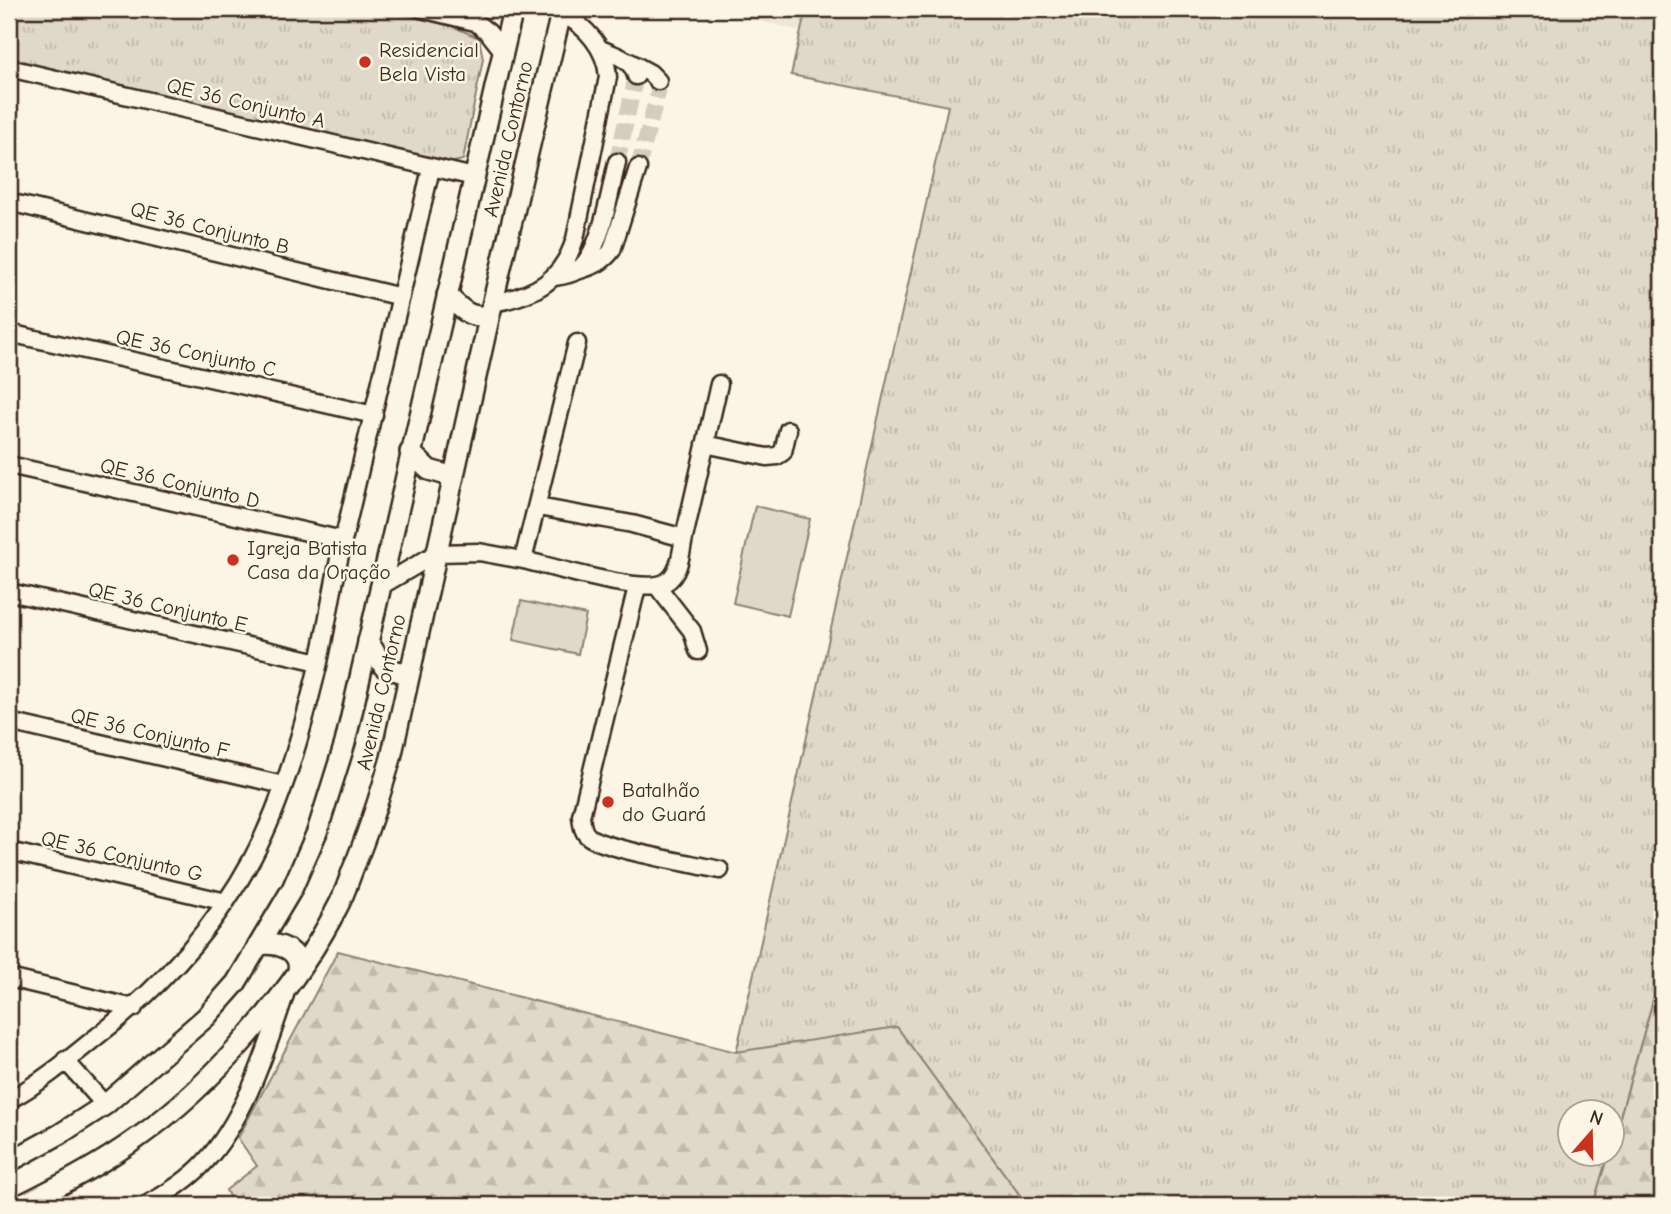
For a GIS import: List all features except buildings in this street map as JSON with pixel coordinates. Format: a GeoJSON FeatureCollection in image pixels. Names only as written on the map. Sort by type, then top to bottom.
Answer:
{"type":"FeatureCollection","features":[{"type":"Feature","properties":{"kind":"main road","name":"Avenida Contorno"},"geometry":{"type":"LineString","coordinates":[[9,1161],[60,1135],[105,1105],[206,1017],[236,983],[292,890],[317,832],[345,743],[513,9]]}},
{"type":"Feature","properties":{"kind":"main road","name":"Avenida Contorno"},"geometry":{"type":"LineString","coordinates":[[21,1205],[77,1176],[136,1139],[178,1106],[239,1046],[293,978],[338,908],[360,853],[391,758],[561,11]]}},
{"type":"Feature","properties":{"kind":"main road"},"geometry":{"type":"LineString","coordinates":[[447,295],[458,307],[475,317],[492,309]]}},
{"type":"Feature","properties":{"kind":"main road"},"geometry":{"type":"LineString","coordinates":[[410,452],[429,470],[454,477]]}},
{"type":"Feature","properties":{"kind":"main road"},"geometry":{"type":"LineString","coordinates":[[368,641],[384,667],[400,672],[410,671]]}},
{"type":"Feature","properties":{"kind":"main road"},"geometry":{"type":"LineString","coordinates":[[259,945],[278,944],[295,955],[299,964],[293,978]]}},
{"type":"Feature","properties":{"kind":"street"},"geometry":{"type":"LineString","coordinates":[[422,9],[475,22],[488,32],[503,51]]}},
{"type":"Feature","properties":{"kind":"street"},"geometry":{"type":"LineString","coordinates":[[561,11],[576,21],[603,50],[642,68],[658,81]]}},
{"type":"Feature","properties":{"kind":"street"},"geometry":{"type":"LineString","coordinates":[[555,277],[571,252],[579,221],[606,89],[607,67],[603,50]]}},
{"type":"Feature","properties":{"kind":"street"},"geometry":{"type":"LineString","coordinates":[[626,60],[634,68],[636,76]]}},
{"type":"Feature","properties":{"kind":"street","name":"QE 36 Conjunto A"},"geometry":{"type":"LineString","coordinates":[[9,68],[474,177]]}},
{"type":"Feature","properties":{"kind":"street"},"geometry":{"type":"LineString","coordinates":[[577,271],[598,239],[617,162]]}},
{"type":"Feature","properties":{"kind":"street"},"geometry":{"type":"LineString","coordinates":[[492,309],[532,292],[555,277],[596,265],[606,259],[612,250],[638,168]]}},
{"type":"Feature","properties":{"kind":"street"},"geometry":{"type":"LineString","coordinates":[[9,1100],[134,1008],[183,957],[226,902],[269,823],[319,662],[343,540],[432,169]]}},
{"type":"Feature","properties":{"kind":"street","name":"QE 36 Conjunto B"},"geometry":{"type":"LineString","coordinates":[[9,202],[401,297]]}},
{"type":"Feature","properties":{"kind":"street","name":"QE 36 Conjunto C"},"geometry":{"type":"LineString","coordinates":[[9,333],[374,415]]}},
{"type":"Feature","properties":{"kind":"street"},"geometry":{"type":"LineString","coordinates":[[523,560],[577,343]]}},
{"type":"Feature","properties":{"kind":"street"},"geometry":{"type":"LineString","coordinates":[[379,587],[437,553],[479,552],[637,587],[657,586],[668,581],[677,569],[719,384]]}},
{"type":"Feature","properties":{"kind":"street"},"geometry":{"type":"LineString","coordinates":[[705,444],[767,457],[777,456],[783,452],[788,430]]}},
{"type":"Feature","properties":{"kind":"street","name":"QE 36 Conjunto D"},"geometry":{"type":"LineString","coordinates":[[9,465],[343,540]]}},
{"type":"Feature","properties":{"kind":"street"},"geometry":{"type":"LineString","coordinates":[[538,506],[632,524],[684,538]]}},
{"type":"Feature","properties":{"kind":"street"},"geometry":{"type":"LineString","coordinates":[[657,586],[692,631],[698,651]]}},
{"type":"Feature","properties":{"kind":"street"},"geometry":{"type":"LineString","coordinates":[[637,587],[581,816],[583,828],[588,836],[610,846],[720,870]]}},
{"type":"Feature","properties":{"kind":"street","name":"QE 36 Conjunto E"},"geometry":{"type":"LineString","coordinates":[[9,592],[319,662]]}},
{"type":"Feature","properties":{"kind":"street","name":"QE 36 Conjunto F"},"geometry":{"type":"LineString","coordinates":[[9,722],[283,785]]}},
{"type":"Feature","properties":{"kind":"street","name":"QE 36 Conjunto G"},"geometry":{"type":"LineString","coordinates":[[9,851],[226,902]]}},
{"type":"Feature","properties":{"kind":"street"},"geometry":{"type":"LineString","coordinates":[[9,978],[134,1008]]}},
{"type":"Feature","properties":{"kind":"street"},"geometry":{"type":"LineString","coordinates":[[146,1205],[195,1170],[220,1140],[239,1111],[258,1073],[293,978]]}},
{"type":"Feature","properties":{"kind":"street"},"geometry":{"type":"LineString","coordinates":[[65,1060],[105,1105]]}},
{"type":"Feature","properties":{"kind":"shaded area"},"geometry":{"type":"Polygon","coordinates":[[[710,9],[806,9],[801,31],[710,9]]]}},
{"type":"Feature","properties":{"kind":"green space"},"geometry":{"type":"Polygon","coordinates":[[[9,9],[377,9],[452,26],[479,38],[483,59],[463,160],[445,164],[9,59],[9,9]]]}},
{"type":"Feature","properties":{"kind":"green space"},"geometry":{"type":"Polygon","coordinates":[[[806,9],[1662,9],[1662,969],[1625,1098],[1556,1098],[1556,1168],[1604,1168],[1593,1205],[1027,1205],[897,1027],[736,1053],[948,106],[791,75],[806,9]]]}},
{"type":"Feature","properties":{"kind":"green space"},"geometry":{"type":"Polygon","coordinates":[[[755,506],[810,519],[788,616],[733,603],[755,506]]]}},
{"type":"Feature","properties":{"kind":"green space"},"geometry":{"type":"Polygon","coordinates":[[[521,601],[586,615],[578,654],[513,640],[521,601]]]}},
{"type":"Feature","properties":{"kind":"green space"},"geometry":{"type":"Polygon","coordinates":[[[338,951],[736,1052],[897,1027],[1027,1205],[233,1205],[226,1190],[257,1166],[238,1138],[338,951]]]}},
{"type":"Feature","properties":{"kind":"green space"},"geometry":{"type":"Polygon","coordinates":[[[1662,969],[1662,1205],[1593,1205],[1604,1168],[1626,1168],[1625,1098],[1662,969]]]}},
{"type":"Feature","properties":{"kind":"tunnel"},"geometry":{"type":"LineString","coordinates":[[617,162],[636,76]]}},
{"type":"Feature","properties":{"kind":"tunnel"},"geometry":{"type":"LineString","coordinates":[[638,168],[658,93],[658,81]]}},
{"type":"Feature","properties":{"kind":"place","name":"Residencial Bela Vista"},"geometry":{"type":"Point","coordinates":[365,62]}},
{"type":"Feature","properties":{"kind":"place","name":"Igreja Batista Casa da Oração"},"geometry":{"type":"Point","coordinates":[233,560]}},
{"type":"Feature","properties":{"kind":"place","name":"Batalhão do Guará"},"geometry":{"type":"Point","coordinates":[608,802]}}]}
